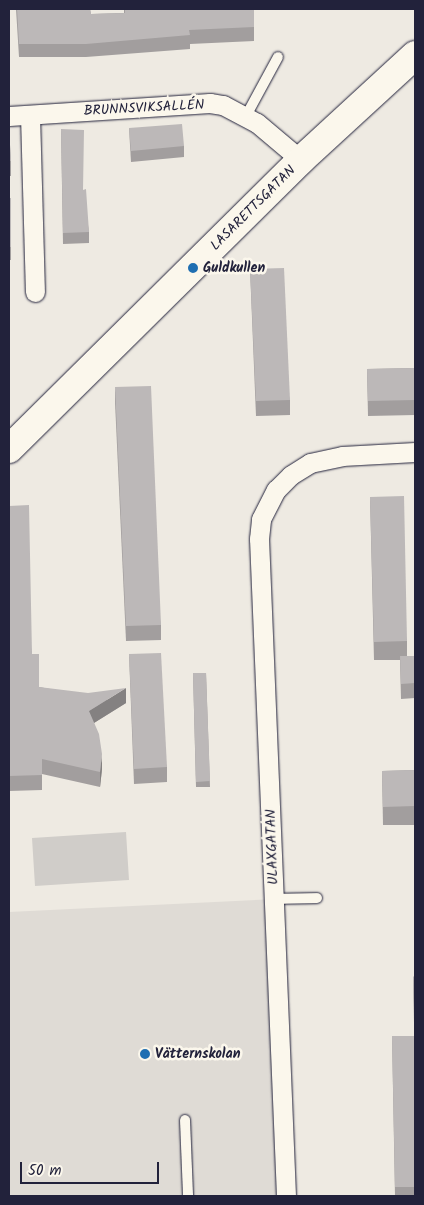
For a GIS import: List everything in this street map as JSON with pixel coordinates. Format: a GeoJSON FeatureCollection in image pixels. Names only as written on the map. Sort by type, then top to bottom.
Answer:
{"type":"FeatureCollection","features":[{"type":"Feature","properties":{"kind":"street","name":"LASARETTSGATAN"},"geometry":{"type":"LineString","coordinates":[[9,449],[301,160],[415,55]]}},
{"type":"Feature","properties":{"kind":"street","name":"BRUNNSVIKSALLÉN"},"geometry":{"type":"LineString","coordinates":[[9,116],[210,103],[246,116],[301,160]]}},
{"type":"Feature","properties":{"kind":"street"},"geometry":{"type":"LineString","coordinates":[[30,115],[36,292]]}},
{"type":"Feature","properties":{"kind":"street","name":"ULAXGATAN"},"geometry":{"type":"LineString","coordinates":[[286,1196],[259,539],[269,500],[291,475],[322,459],[415,452]]}},
{"type":"Feature","properties":{"kind":"lane"},"geometry":{"type":"LineString","coordinates":[[246,116],[278,57]]}},
{"type":"Feature","properties":{"kind":"lane"},"geometry":{"type":"LineString","coordinates":[[274,899],[317,898]]}},
{"type":"Feature","properties":{"kind":"lane"},"geometry":{"type":"LineString","coordinates":[[185,1120],[188,1196]]}},
{"type":"Feature","properties":{"kind":"shaded area"},"geometry":{"type":"Polygon","coordinates":[[[126,832],[129,880],[35,886],[32,838],[126,832]]]}},
{"type":"Feature","properties":{"kind":"shaded area","name":"Vätternskolan"},"geometry":{"type":"Polygon","coordinates":[[[276,899],[288,1196],[9,1196],[9,912],[276,899]]]}},
{"type":"Feature","properties":{"kind":"building"},"geometry":{"type":"Polygon","coordinates":[[[17,9],[90,9],[91,14],[125,13],[125,9],[254,9],[254,27],[189,30],[190,35],[86,44],[19,44],[17,9]]]}},
{"type":"Feature","properties":{"kind":"building"},"geometry":{"type":"Polygon","coordinates":[[[182,124],[184,146],[131,151],[129,128],[182,124]]]}},
{"type":"Feature","properties":{"kind":"building"},"geometry":{"type":"Polygon","coordinates":[[[9,128],[11,161],[9,161],[9,128]]]}},
{"type":"Feature","properties":{"kind":"building"},"geometry":{"type":"Polygon","coordinates":[[[61,129],[84,130],[83,190],[86,189],[89,232],[63,233],[61,129]]]}},
{"type":"Feature","properties":{"kind":"building"},"geometry":{"type":"Polygon","coordinates":[[[9,198],[11,198],[11,247],[9,247],[9,198]]]}},
{"type":"Feature","properties":{"kind":"building"},"geometry":{"type":"Polygon","coordinates":[[[284,268],[290,400],[256,401],[250,269],[284,268]]]}},
{"type":"Feature","properties":{"kind":"building"},"geometry":{"type":"Polygon","coordinates":[[[415,368],[415,400],[368,401],[367,369],[415,368]]]}},
{"type":"Feature","properties":{"kind":"building"},"geometry":{"type":"Polygon","coordinates":[[[151,386],[161,625],[126,626],[115,387],[151,386]]]}},
{"type":"Feature","properties":{"kind":"building"},"geometry":{"type":"Polygon","coordinates":[[[404,496],[407,641],[374,642],[370,497],[404,496]]]}},
{"type":"Feature","properties":{"kind":"building"},"geometry":{"type":"Polygon","coordinates":[[[29,505],[32,654],[39,654],[39,687],[88,693],[126,688],[89,711],[99,734],[102,754],[100,772],[42,759],[42,775],[9,776],[9,506],[29,505]]]}},
{"type":"Feature","properties":{"kind":"building"},"geometry":{"type":"Polygon","coordinates":[[[161,653],[167,767],[134,769],[129,654],[161,653]]]}},
{"type":"Feature","properties":{"kind":"building"},"geometry":{"type":"Polygon","coordinates":[[[400,656],[415,656],[415,683],[401,684],[400,656]]]}},
{"type":"Feature","properties":{"kind":"building"},"geometry":{"type":"Polygon","coordinates":[[[193,673],[206,673],[210,781],[196,782],[193,673]]]}},
{"type":"Feature","properties":{"kind":"building"},"geometry":{"type":"Polygon","coordinates":[[[415,770],[415,806],[383,807],[382,771],[415,770]]]}},
{"type":"Feature","properties":{"kind":"building"},"geometry":{"type":"Polygon","coordinates":[[[415,976],[415,1007],[414,1007],[413,977],[415,976]]]}},
{"type":"Feature","properties":{"kind":"building"},"geometry":{"type":"Polygon","coordinates":[[[392,1036],[415,1036],[415,1187],[395,1187],[392,1036]]]}},
{"type":"Feature","properties":{"kind":"place","name":"Guldkullen"},"geometry":{"type":"Point","coordinates":[193,268]}},
{"type":"Feature","properties":{"kind":"place","name":"Vätternskolan"},"geometry":{"type":"Point","coordinates":[145,1054]}}]}
